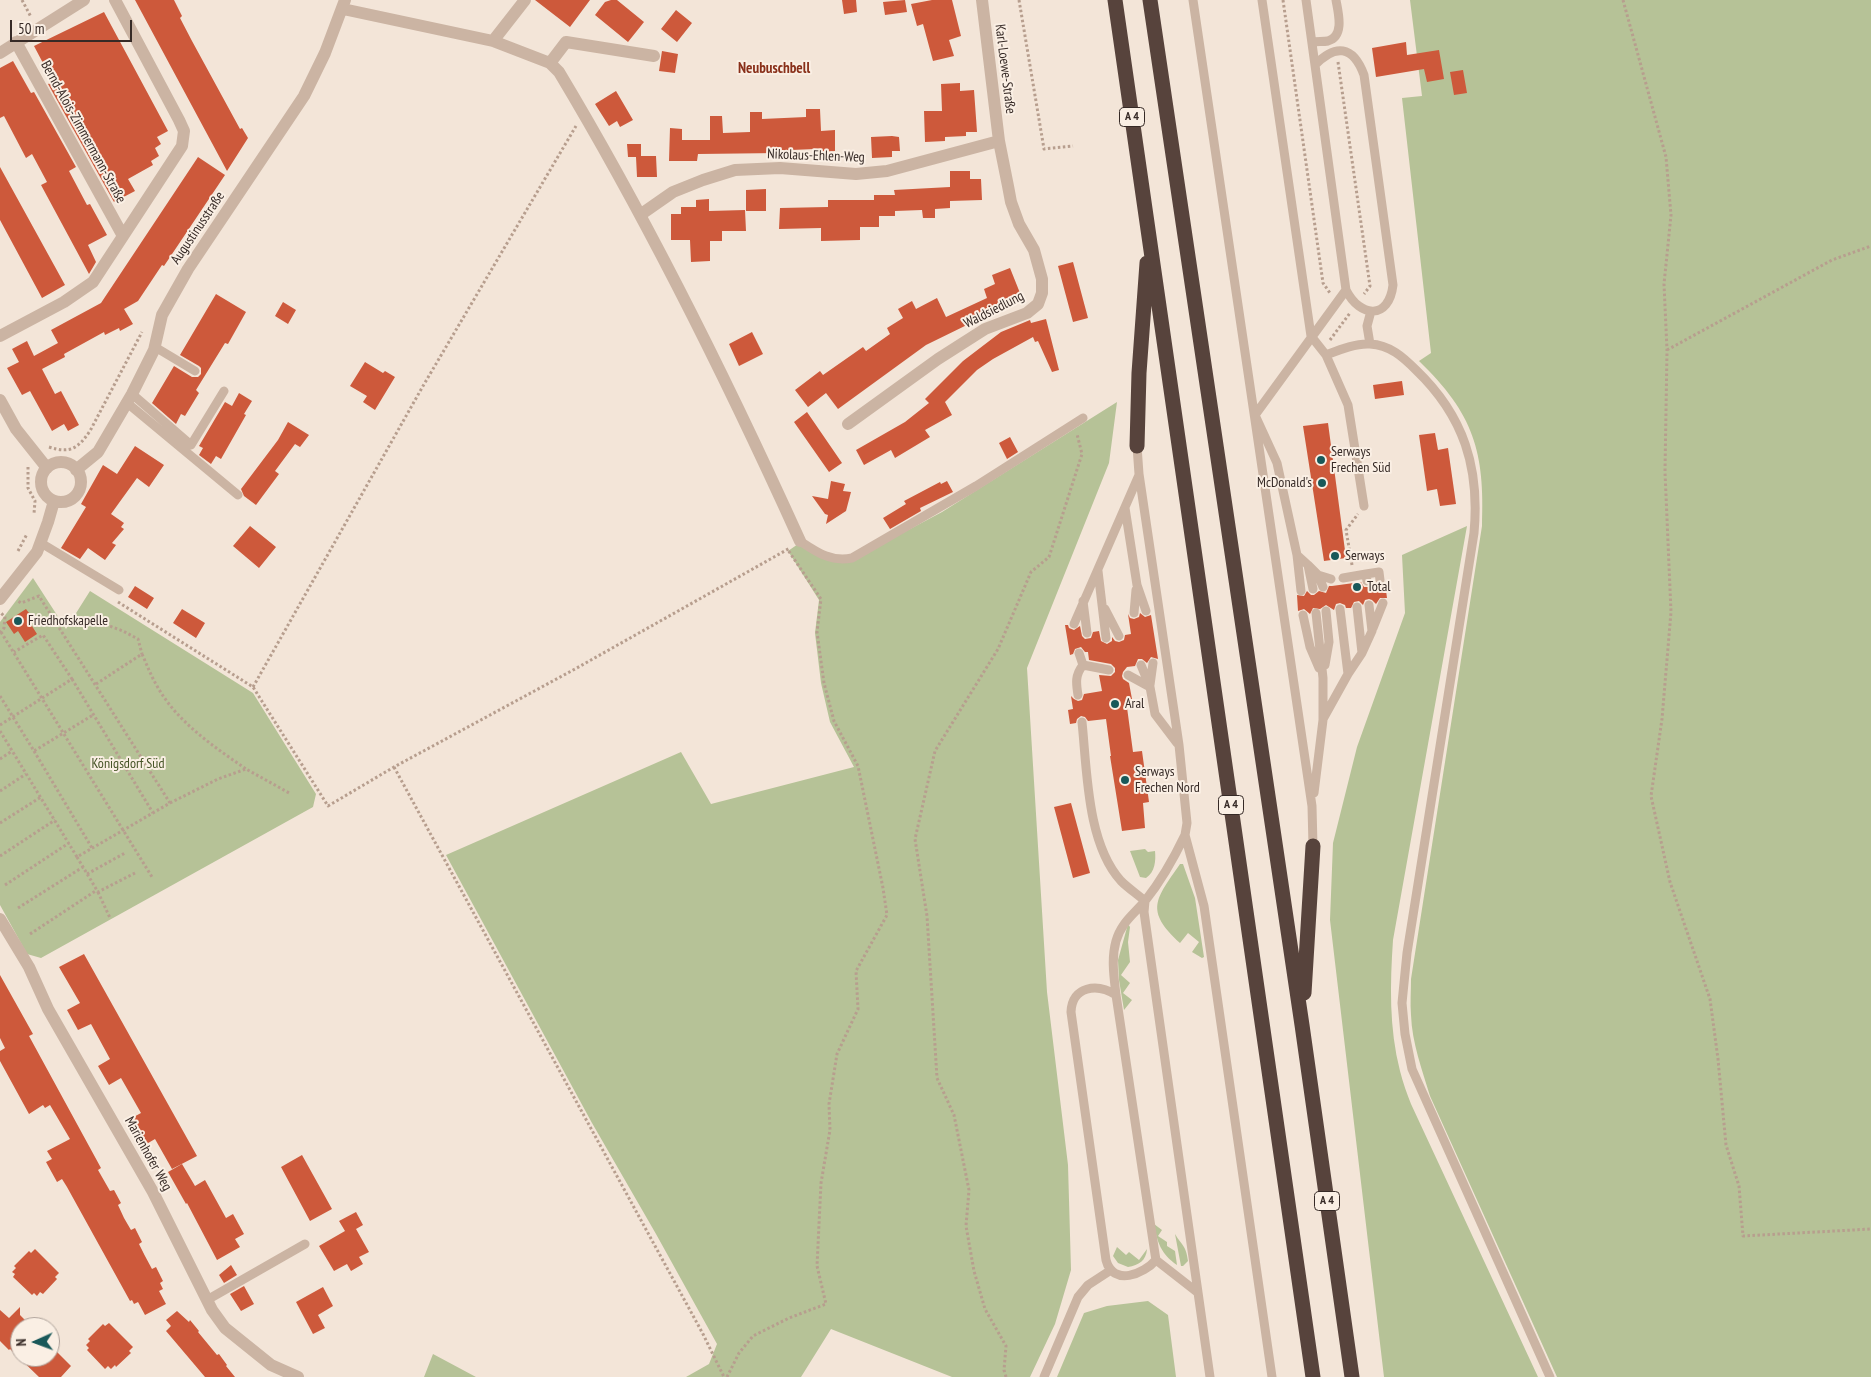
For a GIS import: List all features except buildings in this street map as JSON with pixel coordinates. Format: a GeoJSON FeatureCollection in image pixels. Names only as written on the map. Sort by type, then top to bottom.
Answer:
{"type":"FeatureCollection","features":[{"type":"Feature","properties":{"kind":"highway","name":"A 4"},"geometry":{"type":"LineString","coordinates":[[1116,0],[1313,1377]]}},
{"type":"Feature","properties":{"kind":"highway","name":"A 4"},"geometry":{"type":"LineString","coordinates":[[1150,0],[1302,1025],[1352,1377]]}},
{"type":"Feature","properties":{"kind":"highway"},"geometry":{"type":"LineString","coordinates":[[1137,446],[1139,373],[1149,234]]}},
{"type":"Feature","properties":{"kind":"highway"},"geometry":{"type":"LineString","coordinates":[[1302,1025],[1313,846]]}},
{"type":"Feature","properties":{"kind":"street"},"geometry":{"type":"LineString","coordinates":[[0,53],[84,0]]}},
{"type":"Feature","properties":{"kind":"street","name":"Bernd-Alois-Zimmermann-Straße"},"geometry":{"type":"LineString","coordinates":[[0,336],[64,302],[93,282],[182,146],[184,131],[115,0]]}},
{"type":"Feature","properties":{"kind":"street"},"geometry":{"type":"LineString","coordinates":[[494,41],[525,0]]}},
{"type":"Feature","properties":{"kind":"street","name":"Karl-Loewe-Straße"},"geometry":{"type":"LineString","coordinates":[[982,0],[1000,141]]}},
{"type":"Feature","properties":{"kind":"street"},"geometry":{"type":"LineString","coordinates":[[344,4],[494,41],[550,63],[559,72],[640,215],[751,431],[800,541]]}},
{"type":"Feature","properties":{"kind":"street","name":"Augustinusstraße"},"geometry":{"type":"LineString","coordinates":[[76,470],[98,452],[129,398],[154,347],[162,315],[188,269],[304,96],[325,53],[344,4]]}},
{"type":"Feature","properties":{"kind":"street","name":"Bernd-Alois-Zimmermann-Straße"},"geometry":{"type":"LineString","coordinates":[[16,42],[123,236]]}},
{"type":"Feature","properties":{"kind":"street"},"geometry":{"type":"LineString","coordinates":[[550,63],[566,42],[654,56]]}},
{"type":"Feature","properties":{"kind":"street","name":"Nikolaus-Ehlen-Weg"},"geometry":{"type":"LineString","coordinates":[[640,215],[673,192],[735,170],[780,168],[856,174],[887,171],[1000,141]]}},
{"type":"Feature","properties":{"kind":"street","name":"Waldsiedlung"},"geometry":{"type":"LineString","coordinates":[[848,424],[985,329],[1027,313],[1038,304],[1042,293],[1042,279],[1034,250],[1019,224],[1011,202],[1000,141]]}},
{"type":"Feature","properties":{"kind":"street"},"geometry":{"type":"LineString","coordinates":[[0,400],[16,429],[47,468]]}},
{"type":"Feature","properties":{"kind":"street"},"geometry":{"type":"LineString","coordinates":[[65,463],[76,470],[80,481],[77,494],[67,501],[54,501],[45,494],[41,484],[43,472],[52,464],[65,463]]}},
{"type":"Feature","properties":{"kind":"street"},"geometry":{"type":"LineString","coordinates":[[3,596],[37,552],[54,501]]}},
{"type":"Feature","properties":{"kind":"street","name":"Marienhofer Weg"},"geometry":{"type":"LineString","coordinates":[[0,919],[29,967],[48,1009],[153,1192],[207,1300],[225,1328],[271,1365],[298,1377]]}},
{"type":"Feature","properties":{"kind":"lane"},"geometry":{"type":"LineString","coordinates":[[1193,0],[1312,806],[1313,846]]}},
{"type":"Feature","properties":{"kind":"lane"},"geometry":{"type":"LineString","coordinates":[[1262,0],[1311,336],[1324,353],[1348,405],[1364,506]]}},
{"type":"Feature","properties":{"kind":"lane"},"geometry":{"type":"LineString","coordinates":[[1306,0],[1312,42],[1315,66],[1346,290],[1356,306],[1371,312],[1387,304],[1392,296],[1393,285],[1364,75],[1360,64],[1345,51],[1337,50],[1322,57],[1315,66]]}},
{"type":"Feature","properties":{"kind":"lane"},"geometry":{"type":"LineString","coordinates":[[1312,42],[1330,40],[1338,31],[1339,22],[1336,0]]}},
{"type":"Feature","properties":{"kind":"lane"},"geometry":{"type":"LineString","coordinates":[[1334,37],[1337,50]]}},
{"type":"Feature","properties":{"kind":"lane"},"geometry":{"type":"LineString","coordinates":[[1255,415],[1346,290]]}},
{"type":"Feature","properties":{"kind":"lane"},"geometry":{"type":"LineString","coordinates":[[1370,344],[1367,326],[1371,312]]}},
{"type":"Feature","properties":{"kind":"lane"},"geometry":{"type":"LineString","coordinates":[[1324,353],[1370,344],[1387,348],[1401,355],[1431,384],[1452,414],[1469,452],[1476,511],[1407,953],[1402,1003],[1405,1034],[1412,1069],[1550,1377]]}},
{"type":"Feature","properties":{"kind":"lane"},"geometry":{"type":"LineString","coordinates":[[154,347],[195,371]]}},
{"type":"Feature","properties":{"kind":"lane"},"geometry":{"type":"LineString","coordinates":[[129,398],[192,445],[224,391]]}},
{"type":"Feature","properties":{"kind":"lane"},"geometry":{"type":"LineString","coordinates":[[129,398],[238,495]]}},
{"type":"Feature","properties":{"kind":"lane"},"geometry":{"type":"LineString","coordinates":[[1255,415],[1278,463],[1297,555],[1301,591]]}},
{"type":"Feature","properties":{"kind":"lane"},"geometry":{"type":"LineString","coordinates":[[800,541],[822,555],[841,560],[852,558],[976,486],[1083,418]]}},
{"type":"Feature","properties":{"kind":"lane"},"geometry":{"type":"LineString","coordinates":[[1137,446],[1139,474],[1179,745],[1187,823],[1185,835],[1175,856],[1145,901],[1126,920],[1116,940],[1113,960],[1116,995],[1156,1260],[1197,1292]]}},
{"type":"Feature","properties":{"kind":"lane"},"geometry":{"type":"LineString","coordinates":[[1074,624],[1139,474]]}},
{"type":"Feature","properties":{"kind":"lane"},"geometry":{"type":"LineString","coordinates":[[1125,507],[1137,584],[1146,611]]}},
{"type":"Feature","properties":{"kind":"lane"},"geometry":{"type":"LineString","coordinates":[[41,543],[119,590]]}},
{"type":"Feature","properties":{"kind":"lane"},"geometry":{"type":"LineString","coordinates":[[1297,555],[1318,575],[1323,587]]}},
{"type":"Feature","properties":{"kind":"lane"},"geometry":{"type":"LineString","coordinates":[[1308,565],[1313,589]]}},
{"type":"Feature","properties":{"kind":"lane"},"geometry":{"type":"LineString","coordinates":[[1098,571],[1106,638]]}},
{"type":"Feature","properties":{"kind":"lane"},"geometry":{"type":"LineString","coordinates":[[1342,578],[1366,578],[1379,572],[1380,580]]}},
{"type":"Feature","properties":{"kind":"lane"},"geometry":{"type":"LineString","coordinates":[[1318,575],[1331,579]]}},
{"type":"Feature","properties":{"kind":"lane"},"geometry":{"type":"LineString","coordinates":[[1134,613],[1137,584]]}},
{"type":"Feature","properties":{"kind":"lane"},"geometry":{"type":"LineString","coordinates":[[1083,601],[1088,633]]}},
{"type":"Feature","properties":{"kind":"lane"},"geometry":{"type":"LineString","coordinates":[[1323,720],[1348,674],[1362,653],[1383,603]]}},
{"type":"Feature","properties":{"kind":"lane"},"geometry":{"type":"LineString","coordinates":[[1102,604],[1119,636]]}},
{"type":"Feature","properties":{"kind":"lane"},"geometry":{"type":"LineString","coordinates":[[1369,605],[1372,631]]}},
{"type":"Feature","properties":{"kind":"lane"},"geometry":{"type":"LineString","coordinates":[[1357,607],[1362,653]]}},
{"type":"Feature","properties":{"kind":"lane"},"geometry":{"type":"LineString","coordinates":[[1340,610],[1348,674]]}},
{"type":"Feature","properties":{"kind":"lane"},"geometry":{"type":"LineString","coordinates":[[1323,678],[1329,642],[1326,611]]}},
{"type":"Feature","properties":{"kind":"lane"},"geometry":{"type":"LineString","coordinates":[[1312,806],[1323,720],[1323,678],[1316,613]]}},
{"type":"Feature","properties":{"kind":"lane"},"geometry":{"type":"LineString","coordinates":[[1304,615],[1310,647],[1323,678]]}},
{"type":"Feature","properties":{"kind":"lane"},"geometry":{"type":"LineString","coordinates":[[1079,653],[1090,665],[1109,670]]}},
{"type":"Feature","properties":{"kind":"lane"},"geometry":{"type":"LineString","coordinates":[[1150,686],[1153,663]]}},
{"type":"Feature","properties":{"kind":"lane"},"geometry":{"type":"LineString","coordinates":[[1078,695],[1076,680],[1078,671],[1090,665]]}},
{"type":"Feature","properties":{"kind":"lane"},"geometry":{"type":"LineString","coordinates":[[1142,665],[1150,686],[1155,714],[1179,745]]}},
{"type":"Feature","properties":{"kind":"lane"},"geometry":{"type":"LineString","coordinates":[[1128,675],[1150,686]]}},
{"type":"Feature","properties":{"kind":"lane"},"geometry":{"type":"LineString","coordinates":[[1082,722],[1091,810],[1099,838],[1111,867],[1122,882],[1145,901]]}},
{"type":"Feature","properties":{"kind":"lane"},"geometry":{"type":"LineString","coordinates":[[1185,835],[1204,906],[1272,1377]]}},
{"type":"Feature","properties":{"kind":"lane"},"geometry":{"type":"LineString","coordinates":[[1145,901],[1144,912],[1210,1377]]}},
{"type":"Feature","properties":{"kind":"lane"},"geometry":{"type":"LineString","coordinates":[[1116,995],[1107,989],[1097,987],[1086,989],[1071,1003],[1106,1260],[1111,1270],[1132,1276],[1149,1267],[1156,1260]]}},
{"type":"Feature","properties":{"kind":"lane"},"geometry":{"type":"LineString","coordinates":[[207,1300],[305,1244]]}},
{"type":"Feature","properties":{"kind":"lane"},"geometry":{"type":"LineString","coordinates":[[1044,1377],[1078,1298],[1088,1285],[1111,1270]]}},
{"type":"Feature","properties":{"kind":"path"},"geometry":{"type":"LineString","coordinates":[[22,0],[37,29]]}},
{"type":"Feature","properties":{"kind":"path"},"geometry":{"type":"LineString","coordinates":[[1020,0],[1044,149],[1073,146]]}},
{"type":"Feature","properties":{"kind":"path"},"geometry":{"type":"LineString","coordinates":[[1283,0],[1323,283],[1346,318]]}},
{"type":"Feature","properties":{"kind":"path"},"geometry":{"type":"LineString","coordinates":[[1623,0],[1666,157],[1671,215],[1664,284],[1667,350],[1665,472],[1671,612],[1662,719],[1651,796],[1670,882],[1710,999],[1726,1146],[1739,1186],[1744,1236],[1871,1229]]}},
{"type":"Feature","properties":{"kind":"path"},"geometry":{"type":"LineString","coordinates":[[1324,353],[1346,318],[1370,286],[1338,62]]}},
{"type":"Feature","properties":{"kind":"path"},"geometry":{"type":"LineString","coordinates":[[253,687],[424,386],[583,112]]}},
{"type":"Feature","properties":{"kind":"path"},"geometry":{"type":"LineString","coordinates":[[1667,350],[1832,260],[1871,246]]}},
{"type":"Feature","properties":{"kind":"path"},"geometry":{"type":"LineString","coordinates":[[31,522],[35,501],[28,488],[28,466],[23,460],[40,442],[54,449],[71,450],[83,441],[145,328]]}},
{"type":"Feature","properties":{"kind":"path"},"geometry":{"type":"LineString","coordinates":[[1006,1377],[1004,1370],[1006,1346],[985,1309],[974,1271],[966,1226],[968,1190],[954,1115],[937,1078],[926,916],[915,838],[935,751],[998,649],[1031,572],[1049,557],[1082,454],[1078,435],[1072,426]]}},
{"type":"Feature","properties":{"kind":"path"},"geometry":{"type":"LineString","coordinates":[[1354,579],[1346,530],[1364,506]]}},
{"type":"Feature","properties":{"kind":"path"},"geometry":{"type":"LineString","coordinates":[[16,553],[29,530]]}},
{"type":"Feature","properties":{"kind":"path"},"geometry":{"type":"LineString","coordinates":[[117,600],[253,687],[328,806],[394,767],[788,550],[800,541]]}},
{"type":"Feature","properties":{"kind":"path"},"geometry":{"type":"LineString","coordinates":[[726,1377],[739,1353],[753,1336],[789,1318],[826,1304],[818,1266],[820,1183],[830,1130],[830,1096],[837,1054],[858,1009],[856,971],[887,915],[858,766],[834,721],[824,683],[817,632],[821,599],[788,550]]}},
{"type":"Feature","properties":{"kind":"path"},"geometry":{"type":"LineString","coordinates":[[3,596],[21,603],[40,596],[170,803]]}},
{"type":"Feature","properties":{"kind":"path"},"geometry":{"type":"LineString","coordinates":[[0,612],[5,617],[4,628],[1,633],[152,877]]}},
{"type":"Feature","properties":{"kind":"path"},"geometry":{"type":"LineString","coordinates":[[96,620],[138,639],[142,654],[157,686],[171,705],[200,737],[246,769],[291,794]]}},
{"type":"Feature","properties":{"kind":"path"},"geometry":{"type":"LineString","coordinates":[[14,652],[43,635],[72,679],[153,813]]}},
{"type":"Feature","properties":{"kind":"path"},"geometry":{"type":"LineString","coordinates":[[96,684],[142,654]]}},
{"type":"Feature","properties":{"kind":"path"},"geometry":{"type":"LineString","coordinates":[[0,726],[72,679]]}},
{"type":"Feature","properties":{"kind":"path"},"geometry":{"type":"LineString","coordinates":[[0,696],[92,848]]}},
{"type":"Feature","properties":{"kind":"path"},"geometry":{"type":"LineString","coordinates":[[34,752],[93,715]]}},
{"type":"Feature","properties":{"kind":"path"},"geometry":{"type":"LineString","coordinates":[[0,731],[69,843],[97,891],[110,918]]}},
{"type":"Feature","properties":{"kind":"path"},"geometry":{"type":"LineString","coordinates":[[0,759],[12,751]]}},
{"type":"Feature","properties":{"kind":"path"},"geometry":{"type":"LineString","coordinates":[[394,767],[726,1377]]}},
{"type":"Feature","properties":{"kind":"path"},"geometry":{"type":"LineString","coordinates":[[77,857],[170,803],[218,779],[246,769]]}},
{"type":"Feature","properties":{"kind":"path"},"geometry":{"type":"LineString","coordinates":[[0,791],[26,774]]}},
{"type":"Feature","properties":{"kind":"path"},"geometry":{"type":"LineString","coordinates":[[0,823],[40,797]]}},
{"type":"Feature","properties":{"kind":"path"},"geometry":{"type":"LineString","coordinates":[[0,856],[55,820]]}},
{"type":"Feature","properties":{"kind":"path"},"geometry":{"type":"LineString","coordinates":[[5,885],[69,843]]}},
{"type":"Feature","properties":{"kind":"path"},"geometry":{"type":"LineString","coordinates":[[87,874],[124,853]]}},
{"type":"Feature","properties":{"kind":"path"},"geometry":{"type":"LineString","coordinates":[[18,908],[83,867]]}},
{"type":"Feature","properties":{"kind":"path"},"geometry":{"type":"LineString","coordinates":[[30,934],[97,891],[135,873]]}},
{"type":"Feature","properties":{"kind":"green space"},"geometry":{"type":"Polygon","coordinates":[[[1410,0],[1871,0],[1871,1377],[1557,1377],[1430,1096],[1413,1036],[1411,979],[1482,526],[1482,500],[1478,455],[1464,417],[1438,380],[1419,361],[1431,353],[1402,98],[1422,96],[1410,0]]]}},
{"type":"Feature","properties":{"kind":"green space"},"geometry":{"type":"Polygon","coordinates":[[[1117,402],[1109,463],[1027,668],[1047,992],[1068,1165],[1071,1270],[1055,1324],[1030,1377],[952,1377],[831,1329],[801,1377],[686,1377],[709,1364],[717,1344],[592,1123],[446,855],[681,752],[711,804],[854,767],[830,722],[821,683],[815,633],[819,600],[788,551],[801,542],[850,561],[942,512],[1117,402]]]}},
{"type":"Feature","properties":{"kind":"green space"},"geometry":{"type":"Polygon","coordinates":[[[1467,526],[1393,940],[1391,973],[1392,1022],[1396,1055],[1411,1104],[1538,1377],[1384,1377],[1330,920],[1333,843],[1357,747],[1405,613],[1402,555],[1467,526]]]}},
{"type":"Feature","properties":{"kind":"green space","name":"Königsdorf Süd"},"geometry":{"type":"Polygon","coordinates":[[[33,578],[66,629],[90,591],[253,693],[316,794],[313,807],[41,958],[27,954],[0,905],[0,622],[33,578]]]}},
{"type":"Feature","properties":{"kind":"green space"},"geometry":{"type":"Polygon","coordinates":[[[1145,849],[1148,852],[1155,851],[1153,869],[1146,878],[1140,877],[1130,851],[1145,849]]]}},
{"type":"Feature","properties":{"kind":"green space"},"geometry":{"type":"Polygon","coordinates":[[[1180,864],[1183,864],[1195,898],[1204,957],[1202,958],[1192,952],[1199,942],[1188,933],[1180,943],[1161,922],[1158,913],[1160,896],[1180,864]]]}},
{"type":"Feature","properties":{"kind":"green space"},"geometry":{"type":"Polygon","coordinates":[[[1128,924],[1130,927],[1128,942],[1130,962],[1121,975],[1130,983],[1123,993],[1132,1000],[1124,1010],[1118,960],[1128,924]]]}},
{"type":"Feature","properties":{"kind":"green space"},"geometry":{"type":"Polygon","coordinates":[[[1154,1224],[1162,1230],[1158,1236],[1167,1242],[1167,1246],[1175,1251],[1177,1265],[1163,1252],[1154,1224]]]}},
{"type":"Feature","properties":{"kind":"green space"},"geometry":{"type":"Polygon","coordinates":[[[1175,1234],[1185,1249],[1187,1256],[1188,1261],[1183,1266],[1181,1266],[1175,1234]]]}},
{"type":"Feature","properties":{"kind":"green space"},"geometry":{"type":"Polygon","coordinates":[[[1117,1247],[1126,1255],[1129,1252],[1139,1260],[1147,1249],[1145,1257],[1141,1262],[1128,1267],[1118,1263],[1113,1256],[1117,1247]]]}},
{"type":"Feature","properties":{"kind":"green space"},"geometry":{"type":"Polygon","coordinates":[[[1148,1301],[1168,1315],[1176,1377],[1057,1377],[1084,1313],[1107,1306],[1148,1301]]]}},
{"type":"Feature","properties":{"kind":"green space"},"geometry":{"type":"Polygon","coordinates":[[[433,1354],[476,1377],[424,1377],[433,1354]]]}},
{"type":"Feature","properties":{"kind":"place","name":"Serways Frechen Süd"},"geometry":{"type":"Point","coordinates":[1321,460]}},
{"type":"Feature","properties":{"kind":"place","name":"McDonald's"},"geometry":{"type":"Point","coordinates":[1322,483]}},
{"type":"Feature","properties":{"kind":"place","name":"Serways"},"geometry":{"type":"Point","coordinates":[1335,556]}},
{"type":"Feature","properties":{"kind":"place","name":"Total"},"geometry":{"type":"Point","coordinates":[1357,587]}},
{"type":"Feature","properties":{"kind":"place","name":"Friedhofskapelle"},"geometry":{"type":"Point","coordinates":[18,621]}},
{"type":"Feature","properties":{"kind":"place","name":"Aral"},"geometry":{"type":"Point","coordinates":[1115,704]}},
{"type":"Feature","properties":{"kind":"place","name":"Serways Frechen Nord"},"geometry":{"type":"Point","coordinates":[1125,780]}},
{"type":"Feature","properties":{"kind":"district","name":"Neubuschbell"},"geometry":{"type":"Point","coordinates":[774,69]}}]}
